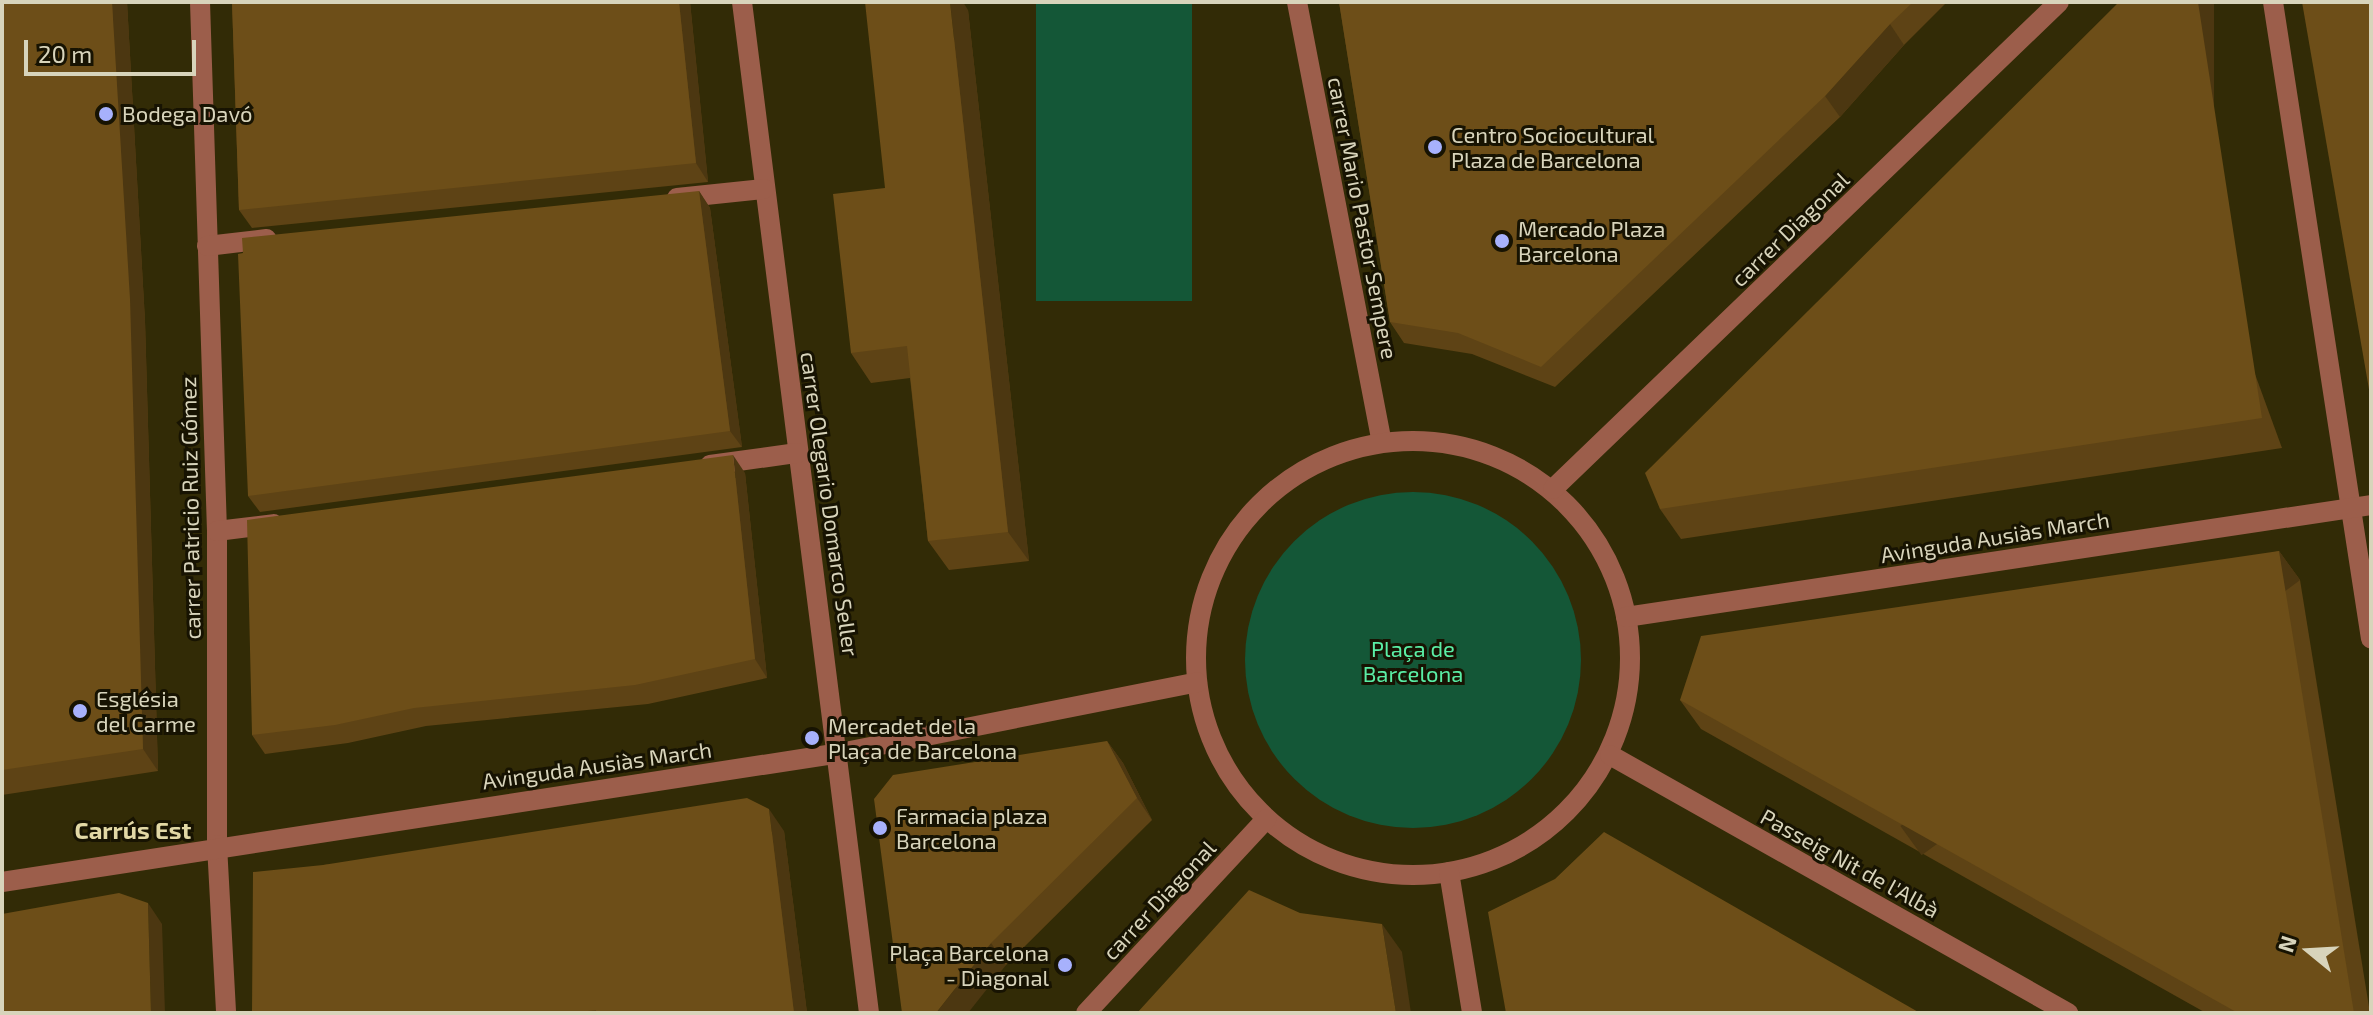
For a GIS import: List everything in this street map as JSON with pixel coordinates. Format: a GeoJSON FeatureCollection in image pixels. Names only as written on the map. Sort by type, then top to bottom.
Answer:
{"type":"FeatureCollection","features":[{"type":"Feature","properties":{"kind":"street","name":"carrer Patricio Ruiz Gómez"},"geometry":{"type":"LineString","coordinates":[[200,2],[217,531],[217,845],[226,1013]]}},
{"type":"Feature","properties":{"kind":"street","name":"carrer Olegario Domarco Seller"},"geometry":{"type":"LineString","coordinates":[[742,2],[797,453],[840,753],[869,1013]]}},
{"type":"Feature","properties":{"kind":"street","name":"carrer Mario Pastor Sempere"},"geometry":{"type":"LineString","coordinates":[[1297,2],[1382,442]]}},
{"type":"Feature","properties":{"kind":"street","name":"carrer Diagonal"},"geometry":{"type":"LineString","coordinates":[[1553,489],[2059,2]]}},
{"type":"Feature","properties":{"kind":"street"},"geometry":{"type":"LineString","coordinates":[[2273,2],[2361,506],[2371,639]]}},
{"type":"Feature","properties":{"kind":"street"},"geometry":{"type":"LineString","coordinates":[[656,200],[764,189]]}},
{"type":"Feature","properties":{"kind":"street"},"geometry":{"type":"LineString","coordinates":[[207,246],[285,238]]}},
{"type":"Feature","properties":{"kind":"street"},"geometry":{"type":"LineString","coordinates":[[1382,442],[1448,442],[1485,452],[1553,489],[1603,551],[1626,617],[1630,663],[1626,702],[1610,755],[1573,805],[1544,831],[1511,852],[1449,872],[1360,869],[1322,856],[1266,819],[1234,781],[1215,748],[1197,682],[1197,633],[1205,595],[1241,526],[1298,473],[1333,455],[1382,442]]}},
{"type":"Feature","properties":{"kind":"street"},"geometry":{"type":"LineString","coordinates":[[688,468],[797,453]]}},
{"type":"Feature","properties":{"kind":"street","name":"Avinguda Ausiàs March"},"geometry":{"type":"LineString","coordinates":[[1626,617],[2361,506]]}},
{"type":"Feature","properties":{"kind":"street"},"geometry":{"type":"LineString","coordinates":[[217,531],[296,521]]}},
{"type":"Feature","properties":{"kind":"street","name":"Avinguda Ausiàs March"},"geometry":{"type":"LineString","coordinates":[[2,882],[217,845],[840,753],[1197,682]]}},
{"type":"Feature","properties":{"kind":"street","name":"Passeig Nit de l'Albà"},"geometry":{"type":"LineString","coordinates":[[1610,755],[2068,1013]]}},
{"type":"Feature","properties":{"kind":"street","name":"carrer Diagonal"},"geometry":{"type":"LineString","coordinates":[[1086,1013],[1266,819]]}},
{"type":"Feature","properties":{"kind":"street"},"geometry":{"type":"LineString","coordinates":[[1449,872],[1472,1013]]}},
{"type":"Feature","properties":{"kind":"green space"},"geometry":{"type":"Polygon","coordinates":[[[1036,2],[1192,2],[1192,301],[1036,301],[1036,2]]]}},
{"type":"Feature","properties":{"kind":"green space","name":"Plaça de Barcelona"},"geometry":{"type":"Polygon","coordinates":[[[1413,492],[1446,495],[1477,505],[1506,520],[1532,541],[1553,567],[1568,596],[1578,627],[1581,660],[1578,693],[1568,724],[1553,753],[1532,779],[1506,800],[1477,815],[1446,825],[1413,828],[1380,825],[1349,815],[1320,800],[1294,779],[1273,753],[1258,724],[1248,693],[1245,660],[1248,627],[1258,596],[1273,567],[1294,541],[1320,520],[1349,505],[1380,495],[1413,492]]]}},
{"type":"Feature","properties":{"kind":"building"},"geometry":{"type":"Polygon","coordinates":[[[2,2],[112,2],[130,299],[143,749],[2,770],[2,2]]]}},
{"type":"Feature","properties":{"kind":"building"},"geometry":{"type":"Polygon","coordinates":[[[232,2],[679,2],[696,163],[239,210],[232,2]]]}},
{"type":"Feature","properties":{"kind":"building"},"geometry":{"type":"Polygon","coordinates":[[[865,2],[950,2],[1008,532],[928,541],[907,346],[851,353],[833,194],[885,188],[865,2]]]}},
{"type":"Feature","properties":{"kind":"building"},"geometry":{"type":"Polygon","coordinates":[[[1339,2],[1913,2],[1825,96],[1541,367],[1458,333],[1390,322],[1339,2]]]}},
{"type":"Feature","properties":{"kind":"building"},"geometry":{"type":"Polygon","coordinates":[[[2119,2],[2198,2],[2262,418],[1660,509],[1645,473],[2119,2]]]}},
{"type":"Feature","properties":{"kind":"building"},"geometry":{"type":"Polygon","coordinates":[[[2302,2],[2371,2],[2370,395],[2302,2]]]}},
{"type":"Feature","properties":{"kind":"building"},"geometry":{"type":"Polygon","coordinates":[[[699,191],[730,431],[248,496],[238,254],[243,253],[242,238],[699,191]]]}},
{"type":"Feature","properties":{"kind":"building"},"geometry":{"type":"Polygon","coordinates":[[[733,455],[755,659],[635,685],[414,708],[335,725],[252,735],[247,520],[733,455]]]}},
{"type":"Feature","properties":{"kind":"building"},"geometry":{"type":"Polygon","coordinates":[[[2279,551],[2354,1013],[2238,1013],[1680,700],[1701,636],[2279,551]]]}},
{"type":"Feature","properties":{"kind":"building"},"geometry":{"type":"Polygon","coordinates":[[[1107,741],[1137,798],[991,943],[936,1013],[902,1013],[874,799],[893,775],[1107,741]]]}},
{"type":"Feature","properties":{"kind":"building"},"geometry":{"type":"Polygon","coordinates":[[[747,798],[769,809],[794,1013],[596,1013],[596,1010],[571,1013],[252,1013],[253,872],[323,865],[747,798]]]}},
{"type":"Feature","properties":{"kind":"building"},"geometry":{"type":"Polygon","coordinates":[[[1604,832],[1920,1013],[1506,1013],[1488,912],[1555,879],[1604,832]]]}},
{"type":"Feature","properties":{"kind":"building"},"geometry":{"type":"Polygon","coordinates":[[[1249,890],[1300,913],[1382,924],[1396,1013],[1137,1013],[1249,890]]]}},
{"type":"Feature","properties":{"kind":"building"},"geometry":{"type":"Polygon","coordinates":[[[119,893],[148,903],[151,1013],[2,1013],[2,914],[119,893]]]}},
{"type":"Feature","properties":{"kind":"place","name":"Bodega Davó"},"geometry":{"type":"Point","coordinates":[106,114]}},
{"type":"Feature","properties":{"kind":"place","name":"Centro Sociocultural Plaza de Barcelona"},"geometry":{"type":"Point","coordinates":[1435,147]}},
{"type":"Feature","properties":{"kind":"place","name":"Mercado Plaza Barcelona"},"geometry":{"type":"Point","coordinates":[1502,241]}},
{"type":"Feature","properties":{"kind":"place","name":"Església del Carme"},"geometry":{"type":"Point","coordinates":[80,711]}},
{"type":"Feature","properties":{"kind":"place","name":"Mercadet de la Plaça de Barcelona"},"geometry":{"type":"Point","coordinates":[812,738]}},
{"type":"Feature","properties":{"kind":"place","name":"Farmacia plaza Barcelona"},"geometry":{"type":"Point","coordinates":[880,828]}},
{"type":"Feature","properties":{"kind":"place","name":"Plaça Barcelona - Diagonal"},"geometry":{"type":"Point","coordinates":[1065,965]}},
{"type":"Feature","properties":{"kind":"district","name":"Carrús Est"},"geometry":{"type":"Point","coordinates":[133,830]}}]}
